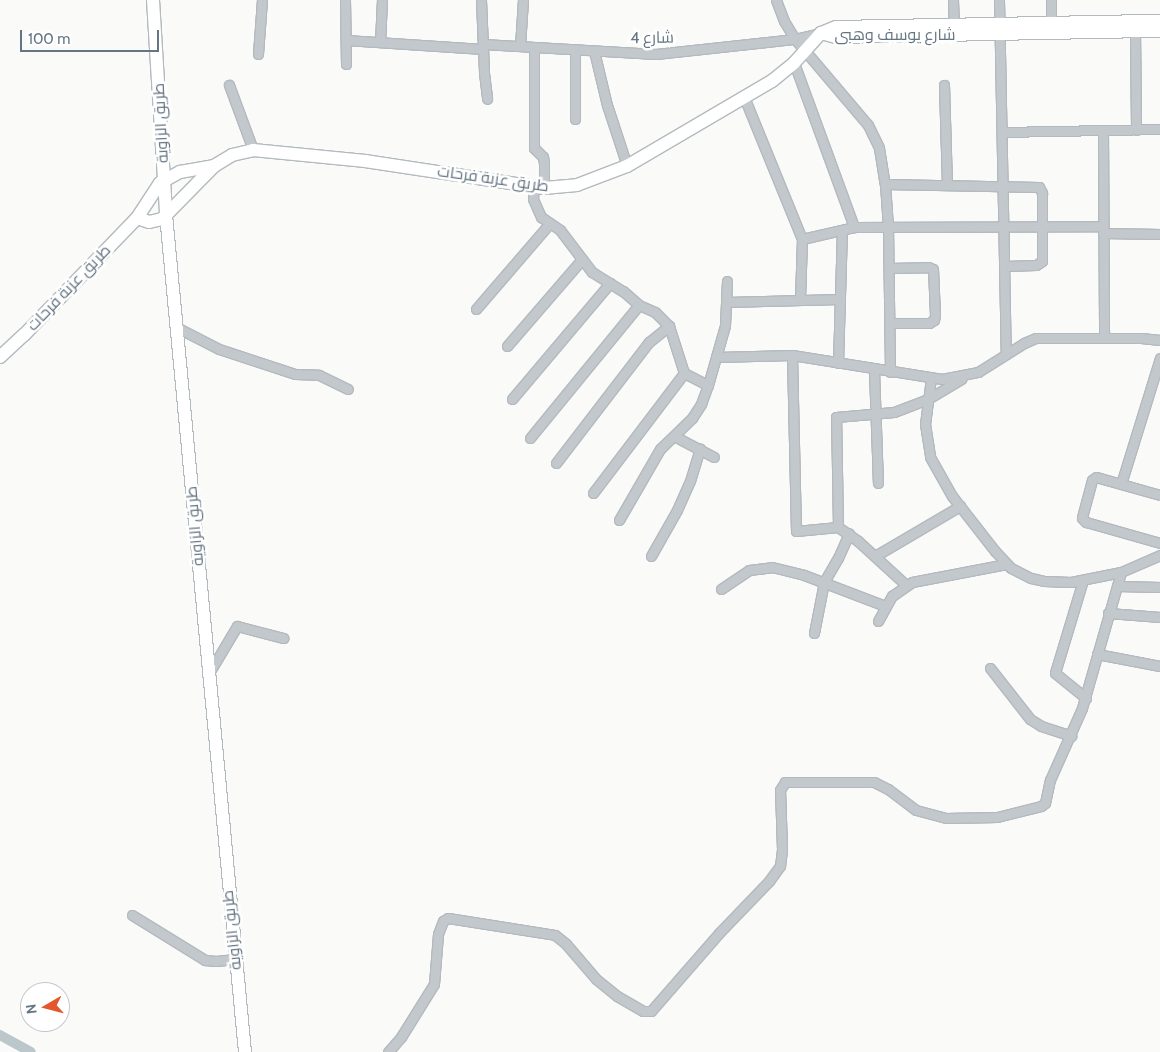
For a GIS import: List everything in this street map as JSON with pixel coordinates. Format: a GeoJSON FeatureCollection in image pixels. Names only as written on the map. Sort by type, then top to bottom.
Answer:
{"type":"FeatureCollection","features":[{"type":"Feature","properties":{"kind":"street","name":"طريق الزاوية"},"geometry":{"type":"LineString","coordinates":[[153,0],[166,215],[245,1052]]}},
{"type":"Feature","properties":{"kind":"street"},"geometry":{"type":"LineString","coordinates":[[258,54],[262,0]]}},
{"type":"Feature","properties":{"kind":"street"},"geometry":{"type":"LineString","coordinates":[[345,0],[346,64]]}},
{"type":"Feature","properties":{"kind":"street"},"geometry":{"type":"LineString","coordinates":[[380,42],[382,0]]}},
{"type":"Feature","properties":{"kind":"street"},"geometry":{"type":"LineString","coordinates":[[481,0],[487,99]]}},
{"type":"Feature","properties":{"kind":"street"},"geometry":{"type":"LineString","coordinates":[[520,46],[523,0]]}},
{"type":"Feature","properties":{"kind":"street"},"geometry":{"type":"LineString","coordinates":[[766,0],[776,1],[784,21],[795,39],[868,125],[879,148],[885,184],[888,227],[890,372]]}},
{"type":"Feature","properties":{"kind":"street"},"geometry":{"type":"LineString","coordinates":[[953,0],[954,24]]}},
{"type":"Feature","properties":{"kind":"street"},"geometry":{"type":"LineString","coordinates":[[1000,0],[1006,354]]}},
{"type":"Feature","properties":{"kind":"street"},"geometry":{"type":"LineString","coordinates":[[1051,0],[1052,22]]}},
{"type":"Feature","properties":{"kind":"street","name":"شارع يوسف وهبى"},"geometry":{"type":"LineString","coordinates":[[821,33],[841,27],[954,24],[1001,29],[1052,22],[1160,21]]}},
{"type":"Feature","properties":{"kind":"street","name":"شارع يوسف وهبى"},"geometry":{"type":"LineString","coordinates":[[821,33],[836,37],[1001,29],[1160,31]]}},
{"type":"Feature","properties":{"kind":"street"},"geometry":{"type":"LineString","coordinates":[[1135,31],[1136,130]]}},
{"type":"Feature","properties":{"kind":"street","name":"طريق عزبة فرحات"},"geometry":{"type":"LineString","coordinates":[[166,215],[214,166],[232,155],[253,150],[365,161],[539,188],[577,184],[626,166],[772,80],[794,63],[821,33]]}},
{"type":"Feature","properties":{"kind":"street","name":"شارع 4"},"geometry":{"type":"LineString","coordinates":[[346,40],[520,46],[594,50],[634,55],[686,53],[795,39],[821,33]]}},
{"type":"Feature","properties":{"kind":"street"},"geometry":{"type":"LineString","coordinates":[[534,47],[534,148],[543,157],[544,163],[539,188],[533,200],[536,208],[541,217],[560,230],[592,272],[640,305],[655,312],[668,326],[684,373],[708,385]]}},
{"type":"Feature","properties":{"kind":"street"},"geometry":{"type":"LineString","coordinates":[[575,49],[575,119]]}},
{"type":"Feature","properties":{"kind":"street"},"geometry":{"type":"LineString","coordinates":[[594,50],[607,105],[626,166]]}},
{"type":"Feature","properties":{"kind":"street"},"geometry":{"type":"LineString","coordinates":[[794,63],[854,228]]}},
{"type":"Feature","properties":{"kind":"street"},"geometry":{"type":"LineString","coordinates":[[229,85],[253,150]]}},
{"type":"Feature","properties":{"kind":"street"},"geometry":{"type":"LineString","coordinates":[[944,85],[946,185]]}},
{"type":"Feature","properties":{"kind":"street"},"geometry":{"type":"LineString","coordinates":[[744,97],[802,239],[800,300]]}},
{"type":"Feature","properties":{"kind":"street"},"geometry":{"type":"LineString","coordinates":[[1002,132],[1160,129]]}},
{"type":"Feature","properties":{"kind":"street"},"geometry":{"type":"LineString","coordinates":[[1102,130],[1104,338]]}},
{"type":"Feature","properties":{"kind":"street","name":"طريق عزبة فرحات"},"geometry":{"type":"LineString","coordinates":[[0,357],[24,335],[136,218],[154,190],[164,180],[180,172],[214,166]]}},
{"type":"Feature","properties":{"kind":"street"},"geometry":{"type":"LineString","coordinates":[[885,184],[1036,186],[1041,189],[1043,259],[1041,263],[1004,266]]}},
{"type":"Feature","properties":{"kind":"street"},"geometry":{"type":"LineString","coordinates":[[136,218],[153,222],[166,215]]}},
{"type":"Feature","properties":{"kind":"street"},"geometry":{"type":"LineString","coordinates":[[476,309],[550,223]]}},
{"type":"Feature","properties":{"kind":"street"},"geometry":{"type":"LineString","coordinates":[[802,239],[854,228],[888,227],[1043,226],[1160,234]]}},
{"type":"Feature","properties":{"kind":"street"},"geometry":{"type":"LineString","coordinates":[[838,363],[842,230]]}},
{"type":"Feature","properties":{"kind":"street"},"geometry":{"type":"LineString","coordinates":[[507,346],[582,259]]}},
{"type":"Feature","properties":{"kind":"street"},"geometry":{"type":"LineString","coordinates":[[889,268],[928,267],[933,269],[936,315],[934,320],[929,323],[890,323]]}},
{"type":"Feature","properties":{"kind":"street"},"geometry":{"type":"LineString","coordinates":[[619,520],[660,449],[692,418],[701,404],[725,325],[726,281]]}},
{"type":"Feature","properties":{"kind":"street"},"geometry":{"type":"LineString","coordinates":[[512,399],[610,284]]}},
{"type":"Feature","properties":{"kind":"street"},"geometry":{"type":"LineString","coordinates":[[726,302],[840,299]]}},
{"type":"Feature","properties":{"kind":"street"},"geometry":{"type":"LineString","coordinates":[[530,438],[640,305]]}},
{"type":"Feature","properties":{"kind":"street"},"geometry":{"type":"LineString","coordinates":[[556,463],[649,342],[668,326]]}},
{"type":"Feature","properties":{"kind":"street"},"geometry":{"type":"LineString","coordinates":[[178,328],[220,349],[295,374],[319,375],[348,389]]}},
{"type":"Feature","properties":{"kind":"street"},"geometry":{"type":"LineString","coordinates":[[716,357],[792,355],[874,370],[942,379],[966,375],[987,368],[1006,354],[1036,338],[1160,340]]}},
{"type":"Feature","properties":{"kind":"street"},"geometry":{"type":"LineString","coordinates":[[792,355],[796,531],[838,527],[849,533],[906,585]]}},
{"type":"Feature","properties":{"kind":"street"},"geometry":{"type":"LineString","coordinates":[[1121,484],[1156,387],[1160,358]]}},
{"type":"Feature","properties":{"kind":"street"},"geometry":{"type":"LineString","coordinates":[[874,370],[878,482]]}},
{"type":"Feature","properties":{"kind":"street"},"geometry":{"type":"LineString","coordinates":[[592,493],[684,373]]}},
{"type":"Feature","properties":{"kind":"street"},"geometry":{"type":"LineString","coordinates":[[838,527],[836,417],[894,412],[928,399],[966,375]]}},
{"type":"Feature","properties":{"kind":"street"},"geometry":{"type":"LineString","coordinates":[[931,378],[925,424],[930,457],[942,482],[1006,564],[1031,578],[1065,582],[1121,572],[1160,555]]}},
{"type":"Feature","properties":{"kind":"street"},"geometry":{"type":"LineString","coordinates":[[674,436],[714,457]]}},
{"type":"Feature","properties":{"kind":"street"},"geometry":{"type":"LineString","coordinates":[[651,556],[683,496],[700,450]]}},
{"type":"Feature","properties":{"kind":"street"},"geometry":{"type":"LineString","coordinates":[[1160,495],[1098,477],[1093,478],[1083,520],[1160,543]]}},
{"type":"Feature","properties":{"kind":"street"},"geometry":{"type":"LineString","coordinates":[[875,556],[960,506]]}},
{"type":"Feature","properties":{"kind":"street"},"geometry":{"type":"LineString","coordinates":[[814,633],[824,582],[838,558],[849,533]]}},
{"type":"Feature","properties":{"kind":"street"},"geometry":{"type":"LineString","coordinates":[[878,621],[884,606],[906,585],[921,579],[1006,564]]}},
{"type":"Feature","properties":{"kind":"street"},"geometry":{"type":"LineString","coordinates":[[721,588],[740,574],[764,567],[789,570],[884,606]]}},
{"type":"Feature","properties":{"kind":"street"},"geometry":{"type":"LineString","coordinates":[[388,1052],[400,1037],[434,984],[438,934],[444,919],[459,919],[555,935],[566,944],[596,979],[617,996],[648,1012],[769,881],[780,866],[782,854],[780,790],[783,783],[869,781],[881,784],[912,808],[931,815],[960,818],[1004,816],[1038,807],[1045,803],[1050,780],[1071,736],[1086,698],[1108,612],[1121,572]]}},
{"type":"Feature","properties":{"kind":"street"},"geometry":{"type":"LineString","coordinates":[[1083,580],[1055,673],[1086,698]]}},
{"type":"Feature","properties":{"kind":"street"},"geometry":{"type":"LineString","coordinates":[[1118,586],[1160,587]]}},
{"type":"Feature","properties":{"kind":"street"},"geometry":{"type":"LineString","coordinates":[[1108,612],[1160,617]]}},
{"type":"Feature","properties":{"kind":"street"},"geometry":{"type":"LineString","coordinates":[[208,675],[237,626],[283,638]]}},
{"type":"Feature","properties":{"kind":"street"},"geometry":{"type":"LineString","coordinates":[[1097,654],[1160,666]]}},
{"type":"Feature","properties":{"kind":"street"},"geometry":{"type":"LineString","coordinates":[[990,668],[1030,719],[1041,726],[1071,736]]}},
{"type":"Feature","properties":{"kind":"street"},"geometry":{"type":"LineString","coordinates":[[132,915],[206,960],[235,959]]}},
{"type":"Feature","properties":{"kind":"waterway"},"geometry":{"type":"LineString","coordinates":[[0,1035],[31,1052]]}}]}
